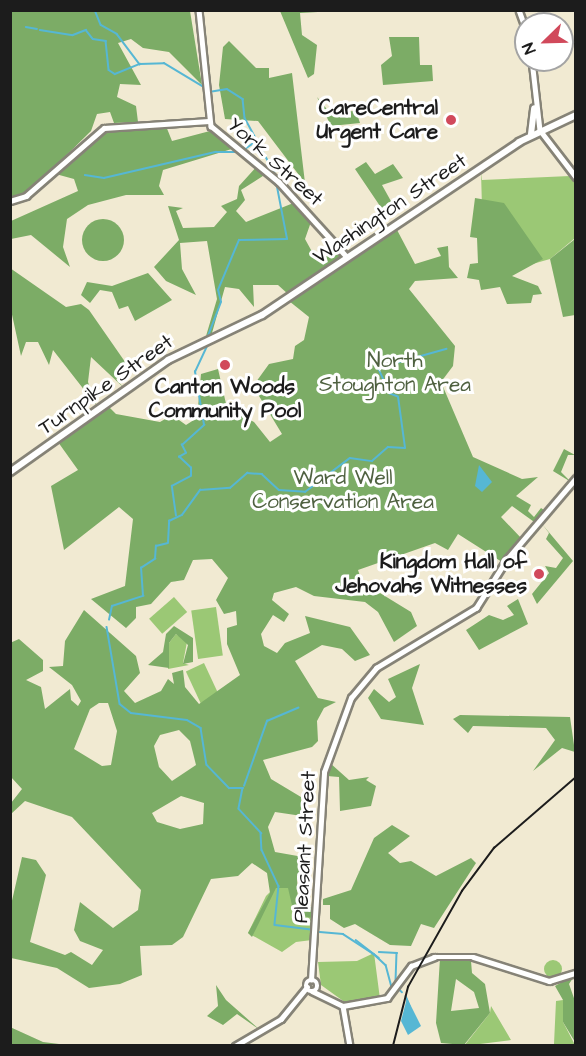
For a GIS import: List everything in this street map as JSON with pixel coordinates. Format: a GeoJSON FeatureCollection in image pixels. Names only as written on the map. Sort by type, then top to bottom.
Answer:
{"type":"FeatureCollection","features":[{"type":"Feature","properties":{"kind":"main road"},"geometry":{"type":"LineString","coordinates":[[531,135],[534,108]]}},
{"type":"Feature","properties":{"kind":"main road","name":"Washington Street"},"geometry":{"type":"LineString","coordinates":[[224,332],[263,315],[531,135],[576,115]]}},
{"type":"Feature","properties":{"kind":"main road","name":"Turnpike Street"},"geometry":{"type":"LineString","coordinates":[[10,472],[168,360],[224,332]]}},
{"type":"Feature","properties":{"kind":"street"},"geometry":{"type":"LineString","coordinates":[[199,10],[209,121]]}},
{"type":"Feature","properties":{"kind":"street"},"geometry":{"type":"LineString","coordinates":[[532,72],[534,108],[540,130],[576,177]]}},
{"type":"Feature","properties":{"kind":"street","name":"York Street"},"geometry":{"type":"LineString","coordinates":[[10,201],[26,196],[70,154],[108,126],[209,121],[301,203],[347,257]]}},
{"type":"Feature","properties":{"kind":"street","name":"Pleasant Street"},"geometry":{"type":"LineString","coordinates":[[315,983],[322,787],[334,734],[368,674],[467,615],[576,478]]}},
{"type":"Feature","properties":{"kind":"street"},"geometry":{"type":"LineString","coordinates":[[309,990],[344,1006],[387,998],[411,966],[434,957],[472,957],[549,981],[576,973]]}},
{"type":"Feature","properties":{"kind":"street"},"geometry":{"type":"LineString","coordinates":[[309,990],[315,983]]}},
{"type":"Feature","properties":{"kind":"street"},"geometry":{"type":"LineString","coordinates":[[235,1046],[277,1022],[315,983]]}},
{"type":"Feature","properties":{"kind":"street"},"geometry":{"type":"LineString","coordinates":[[315,983],[329,999]]}},
{"type":"Feature","properties":{"kind":"street"},"geometry":{"type":"LineString","coordinates":[[344,1006],[350,1046]]}},
{"type":"Feature","properties":{"kind":"green space"},"geometry":{"type":"Polygon","coordinates":[[[11,11],[190,11],[202,85],[169,52],[143,48],[131,39],[118,43],[141,85],[120,84],[117,97],[136,106],[138,122],[114,123],[110,112],[97,114],[91,131],[29,192],[11,202],[11,11]]]}},
{"type":"Feature","properties":{"kind":"green space"},"geometry":{"type":"Polygon","coordinates":[[[280,11],[336,11],[300,13],[302,35],[317,45],[314,74],[308,78],[280,11]]]}},
{"type":"Feature","properties":{"kind":"green space"},"geometry":{"type":"Polygon","coordinates":[[[389,37],[419,37],[420,65],[432,65],[433,81],[383,85],[381,65],[392,56],[389,37]]]}},
{"type":"Feature","properties":{"kind":"green space"},"geometry":{"type":"Polygon","coordinates":[[[229,41],[256,68],[269,68],[269,78],[292,73],[305,183],[258,121],[225,119],[219,85],[223,47],[229,41]]]}},
{"type":"Feature","properties":{"kind":"green space"},"geometry":{"type":"Polygon","coordinates":[[[317,97],[330,113],[354,111],[358,104],[370,103],[372,110],[357,114],[360,123],[331,126],[317,97]]]}},
{"type":"Feature","properties":{"kind":"green space"},"geometry":{"type":"Polygon","coordinates":[[[166,126],[172,141],[210,131],[235,148],[163,170],[159,186],[164,195],[126,195],[88,205],[67,219],[63,247],[70,267],[31,235],[11,239],[11,221],[78,191],[74,179],[52,173],[104,130],[166,126]]]}},
{"type":"Feature","properties":{"kind":"green space"},"geometry":{"type":"Polygon","coordinates":[[[366,162],[375,174],[393,164],[403,178],[382,185],[392,203],[382,209],[355,169],[366,162]]]}},
{"type":"Feature","properties":{"kind":"green space"},"geometry":{"type":"Polygon","coordinates":[[[258,165],[266,174],[241,190],[245,200],[236,211],[246,222],[296,202],[312,219],[305,239],[316,259],[324,262],[324,234],[340,257],[288,294],[278,285],[253,285],[254,307],[239,289],[225,287],[212,333],[206,336],[217,299],[207,241],[180,243],[182,269],[196,295],[166,281],[154,267],[179,240],[168,206],[183,208],[176,211],[183,228],[214,227],[227,212],[221,206],[237,199],[239,186],[258,165]]]}},
{"type":"Feature","properties":{"kind":"green space"},"geometry":{"type":"Polygon","coordinates":[[[481,172],[482,180],[570,176],[575,182],[575,238],[550,259],[484,278],[481,172]]]}},
{"type":"Feature","properties":{"kind":"green space"},"geometry":{"type":"Polygon","coordinates":[[[475,198],[504,203],[543,259],[512,276],[538,286],[542,294],[533,295],[531,303],[507,304],[500,287],[481,290],[479,280],[467,278],[470,264],[478,263],[477,238],[470,237],[475,198]]]}},
{"type":"Feature","properties":{"kind":"green space"},"geometry":{"type":"Polygon","coordinates":[[[103,219],[111,220],[118,225],[123,232],[123,248],[118,255],[111,260],[103,261],[95,260],[88,255],[83,248],[82,240],[83,232],[88,225],[95,220],[103,219]]]}},
{"type":"Feature","properties":{"kind":"green space"},"geometry":{"type":"Polygon","coordinates":[[[396,228],[415,264],[441,256],[437,248],[448,246],[449,267],[458,278],[415,281],[409,289],[455,346],[453,366],[441,382],[473,457],[522,479],[538,477],[516,496],[531,505],[528,511],[534,517],[541,508],[547,512],[537,524],[512,506],[501,517],[522,539],[502,562],[458,534],[448,550],[435,543],[358,570],[362,582],[411,612],[417,626],[394,642],[378,612],[365,602],[314,596],[296,587],[274,593],[272,600],[289,614],[284,622],[273,615],[261,634],[264,646],[277,653],[285,643],[310,633],[305,616],[350,627],[370,655],[355,661],[342,649],[322,645],[295,661],[318,698],[336,702],[324,708],[317,721],[318,741],[312,747],[263,760],[271,779],[301,797],[302,816],[275,812],[268,827],[275,852],[309,858],[297,877],[298,905],[315,908],[312,918],[294,914],[288,888],[276,888],[252,937],[248,933],[270,893],[267,873],[252,863],[238,876],[211,879],[183,937],[172,945],[140,946],[142,975],[120,984],[89,988],[57,968],[11,958],[11,905],[22,857],[36,860],[46,875],[30,942],[65,955],[71,952],[92,965],[103,950],[80,941],[74,930],[80,902],[113,928],[138,910],[141,890],[72,817],[25,801],[11,814],[11,803],[22,789],[11,777],[10,643],[19,639],[43,660],[43,671],[26,680],[41,687],[45,709],[70,689],[71,700],[78,706],[81,701],[72,685],[49,667],[63,666],[65,641],[84,610],[136,656],[140,673],[124,691],[135,703],[161,691],[168,679],[174,684],[172,673],[183,670],[185,687],[199,704],[240,675],[227,644],[227,628],[237,625],[236,611],[224,614],[216,600],[228,578],[212,559],[193,560],[184,580],[171,582],[151,604],[136,607],[136,618],[126,628],[91,599],[125,586],[133,519],[119,507],[64,550],[51,486],[78,470],[58,442],[109,407],[116,414],[160,422],[172,415],[186,425],[197,418],[201,374],[218,369],[227,408],[254,422],[270,442],[282,434],[253,386],[269,364],[293,359],[295,346],[304,340],[309,317],[289,301],[396,228]],[[99,703],[90,709],[74,749],[102,766],[111,765],[117,731],[108,703],[99,703]],[[179,730],[160,735],[154,746],[159,767],[172,781],[196,765],[190,741],[179,730]],[[181,796],[152,813],[157,822],[180,829],[203,824],[204,803],[181,796]]]}},
{"type":"Feature","properties":{"kind":"green space"},"geometry":{"type":"Polygon","coordinates":[[[575,239],[575,315],[563,317],[550,259],[575,239]]]}},
{"type":"Feature","properties":{"kind":"green space"},"geometry":{"type":"Polygon","coordinates":[[[10,268],[66,307],[81,304],[89,310],[130,369],[116,379],[124,388],[91,357],[88,382],[96,405],[53,350],[49,365],[38,342],[26,342],[21,356],[11,310],[10,268]]]}},
{"type":"Feature","properties":{"kind":"green space"},"geometry":{"type":"Polygon","coordinates":[[[148,273],[172,300],[135,321],[128,306],[119,309],[112,292],[100,290],[90,303],[81,295],[87,282],[112,286],[148,273]]]}},
{"type":"Feature","properties":{"kind":"green space"},"geometry":{"type":"Polygon","coordinates":[[[564,449],[575,455],[568,455],[561,472],[571,482],[553,471],[564,449]]]}},
{"type":"Feature","properties":{"kind":"green space"},"geometry":{"type":"Polygon","coordinates":[[[542,524],[573,561],[537,604],[532,594],[549,573],[545,566],[556,568],[563,558],[546,539],[549,533],[542,524]]]}},
{"type":"Feature","properties":{"kind":"green space"},"geometry":{"type":"Polygon","coordinates":[[[174,597],[187,612],[162,634],[149,619],[174,597]]]}},
{"type":"Feature","properties":{"kind":"green space"},"geometry":{"type":"Polygon","coordinates":[[[518,599],[528,624],[479,650],[466,630],[489,615],[503,620],[514,615],[507,606],[518,599]]]}},
{"type":"Feature","properties":{"kind":"green space"},"geometry":{"type":"Polygon","coordinates":[[[216,607],[223,656],[198,659],[191,610],[216,607]]]}},
{"type":"Feature","properties":{"kind":"green space"},"geometry":{"type":"Polygon","coordinates":[[[174,626],[193,638],[193,662],[183,664],[188,645],[176,634],[169,643],[169,668],[148,665],[163,652],[166,634],[174,626]]]}},
{"type":"Feature","properties":{"kind":"green space"},"geometry":{"type":"Polygon","coordinates":[[[176,634],[187,642],[183,663],[189,665],[168,669],[169,643],[176,634]]]}},
{"type":"Feature","properties":{"kind":"green space"},"geometry":{"type":"Polygon","coordinates":[[[204,663],[219,695],[201,703],[186,671],[204,663]]]}},
{"type":"Feature","properties":{"kind":"green space"},"geometry":{"type":"Polygon","coordinates":[[[420,664],[412,688],[424,725],[381,719],[368,698],[374,689],[389,702],[396,697],[388,679],[420,664]]]}},
{"type":"Feature","properties":{"kind":"green space"},"geometry":{"type":"Polygon","coordinates":[[[460,715],[570,717],[575,752],[562,748],[533,771],[555,740],[546,728],[473,726],[468,733],[453,719],[460,715]]]}},
{"type":"Feature","properties":{"kind":"green space"},"geometry":{"type":"Polygon","coordinates":[[[330,763],[349,780],[369,777],[366,780],[376,786],[371,806],[340,811],[339,777],[327,776],[330,763]]]}},
{"type":"Feature","properties":{"kind":"green space"},"geometry":{"type":"Polygon","coordinates":[[[392,825],[410,836],[388,853],[400,863],[411,861],[436,876],[471,858],[476,863],[434,928],[421,924],[411,946],[390,945],[355,924],[344,928],[330,919],[330,905],[323,905],[323,899],[351,890],[374,838],[392,825]]]}},
{"type":"Feature","properties":{"kind":"green space"},"geometry":{"type":"Polygon","coordinates":[[[291,887],[295,902],[315,920],[312,940],[296,942],[282,952],[248,933],[266,896],[274,888],[291,887]]]}},
{"type":"Feature","properties":{"kind":"green space"},"geometry":{"type":"Polygon","coordinates":[[[374,953],[380,999],[346,1003],[321,985],[318,962],[357,961],[374,953]]]}},
{"type":"Feature","properties":{"kind":"green space"},"geometry":{"type":"Polygon","coordinates":[[[440,958],[471,961],[472,973],[485,984],[490,1013],[464,1045],[441,1043],[436,1023],[440,958]],[[456,979],[451,1011],[479,1008],[474,992],[456,979]]]}},
{"type":"Feature","properties":{"kind":"green space"},"geometry":{"type":"Polygon","coordinates":[[[553,960],[559,963],[562,969],[559,975],[553,978],[547,975],[544,969],[547,963],[553,960]]]}},
{"type":"Feature","properties":{"kind":"green space"},"geometry":{"type":"Polygon","coordinates":[[[575,975],[569,984],[575,1001],[575,1042],[563,1022],[563,1000],[555,986],[575,975]]]}},
{"type":"Feature","properties":{"kind":"green space"},"geometry":{"type":"Polygon","coordinates":[[[216,985],[226,1000],[260,1030],[237,1014],[223,1025],[207,1016],[218,1006],[216,985]]]}},
{"type":"Feature","properties":{"kind":"green space"},"geometry":{"type":"Polygon","coordinates":[[[563,1000],[563,1022],[575,1045],[554,1044],[556,1001],[563,1000]]]}},
{"type":"Feature","properties":{"kind":"green space"},"geometry":{"type":"Polygon","coordinates":[[[491,1006],[511,1040],[464,1046],[490,1013],[491,1006]]]}},
{"type":"Feature","properties":{"kind":"green space"},"geometry":{"type":"Polygon","coordinates":[[[10,1027],[43,1042],[67,1045],[11,1045],[10,1027]]]}},
{"type":"Feature","properties":{"kind":"water"},"geometry":{"type":"Polygon","coordinates":[[[479,465],[492,482],[482,492],[475,486],[479,465]]]}},
{"type":"Feature","properties":{"kind":"water"},"geometry":{"type":"Polygon","coordinates":[[[407,998],[421,1026],[408,1035],[401,1021],[407,998]]]}},
{"type":"Feature","properties":{"kind":"waterway"},"geometry":{"type":"LineString","coordinates":[[95,10],[101,25],[117,34],[140,64]]}},
{"type":"Feature","properties":{"kind":"waterway"},"geometry":{"type":"LineString","coordinates":[[26,27],[37,29]]}},
{"type":"Feature","properties":{"kind":"waterway"},"geometry":{"type":"LineString","coordinates":[[40,30],[73,35],[86,30],[93,39],[106,41],[109,70],[115,74],[140,64],[164,63],[204,87]]}},
{"type":"Feature","properties":{"kind":"waterway"},"geometry":{"type":"LineString","coordinates":[[209,92],[227,89],[243,99],[245,118],[278,179]]}},
{"type":"Feature","properties":{"kind":"waterway"},"geometry":{"type":"LineString","coordinates":[[245,149],[258,140]]}},
{"type":"Feature","properties":{"kind":"waterway"},"geometry":{"type":"LineString","coordinates":[[85,175],[104,178],[216,152],[239,152]]}},
{"type":"Feature","properties":{"kind":"waterway"},"geometry":{"type":"LineString","coordinates":[[208,336],[221,302],[218,290],[239,240],[287,239],[277,187]]}},
{"type":"Feature","properties":{"kind":"waterway"},"geometry":{"type":"LineString","coordinates":[[176,516],[172,486],[191,476],[191,468],[179,457],[186,453],[182,445],[204,425],[195,372],[209,342]]}},
{"type":"Feature","properties":{"kind":"waterway"},"geometry":{"type":"LineString","coordinates":[[109,620],[112,606],[143,596],[141,568],[155,559],[156,546],[168,543],[169,521],[182,515],[200,490],[230,488],[247,473],[262,474],[279,490],[305,492],[350,458],[372,461],[388,447],[405,448],[398,397],[390,394],[378,368],[446,349]]}},
{"type":"Feature","properties":{"kind":"waterway"},"geometry":{"type":"LineString","coordinates":[[107,627],[120,704],[131,713],[187,720],[201,728],[207,765],[229,788],[243,788],[239,809],[261,833],[262,850],[279,886],[275,925],[313,930]]}},
{"type":"Feature","properties":{"kind":"waterway"},"geometry":{"type":"LineString","coordinates":[[244,786],[267,721],[298,708]]}},
{"type":"Feature","properties":{"kind":"waterway"},"geometry":{"type":"LineString","coordinates":[[320,932],[343,934],[374,954],[386,965],[392,987]]}},
{"type":"Feature","properties":{"kind":"waterway"},"geometry":{"type":"LineString","coordinates":[[356,940],[379,958]]}},
{"type":"Feature","properties":{"kind":"waterway"},"geometry":{"type":"LineString","coordinates":[[379,952],[397,953],[396,984]]}},
{"type":"Feature","properties":{"kind":"waterway"},"geometry":{"type":"LineString","coordinates":[[406,996],[410,1006]]}},
{"type":"Feature","properties":{"kind":"railway"},"geometry":{"type":"LineString","coordinates":[[393,1046],[408,987],[462,891],[494,848],[576,777]]}},
{"type":"Feature","properties":{"kind":"place","name":"CareCentral Urgent Care"},"geometry":{"type":"Point","coordinates":[451,120]}},
{"type":"Feature","properties":{"kind":"place","name":"Canton Woods Community Pool"},"geometry":{"type":"Point","coordinates":[225,365]}},
{"type":"Feature","properties":{"kind":"place","name":"Kingdom Hall of Jehovahs Witnesses"},"geometry":{"type":"Point","coordinates":[539,574]}},
{"type":"Feature","properties":{"kind":"park label","name":"North Stoughton Area"},"geometry":{"type":"Point","coordinates":[395,373]}},
{"type":"Feature","properties":{"kind":"park label","name":"Ward Well Conservation Area"},"geometry":{"type":"Point","coordinates":[343,490]}}]}
